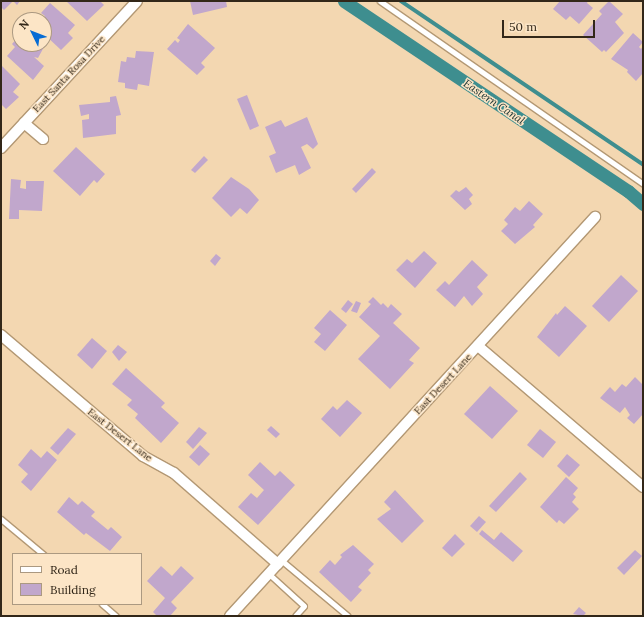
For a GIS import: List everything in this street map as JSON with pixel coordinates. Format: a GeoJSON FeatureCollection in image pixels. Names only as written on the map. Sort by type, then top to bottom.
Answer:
{"type":"FeatureCollection","features":[{"type":"Feature","properties":{"kind":"street","name":"East Santa Rosa Drive"},"geometry":{"type":"LineString","coordinates":[[1,148],[137,1]]}},
{"type":"Feature","properties":{"kind":"street"},"geometry":{"type":"LineString","coordinates":[[24,123],[43,139]]}},
{"type":"Feature","properties":{"kind":"street","name":"East Desert Lane"},"geometry":{"type":"LineString","coordinates":[[230,616],[595,217]]}},
{"type":"Feature","properties":{"kind":"street","name":"East Desert Lane"},"geometry":{"type":"LineString","coordinates":[[1,335],[143,456],[174,473],[280,562]]}},
{"type":"Feature","properties":{"kind":"street","name":"East Desert Lane"},"geometry":{"type":"LineString","coordinates":[[478,346],[643,487]]}},
{"type":"Feature","properties":{"kind":"lane"},"geometry":{"type":"LineString","coordinates":[[380,1],[643,184]]}},
{"type":"Feature","properties":{"kind":"lane"},"geometry":{"type":"LineString","coordinates":[[1,519],[41,553]]}},
{"type":"Feature","properties":{"kind":"lane"},"geometry":{"type":"LineString","coordinates":[[280,562],[348,616]]}},
{"type":"Feature","properties":{"kind":"lane"},"geometry":{"type":"LineString","coordinates":[[269,574],[304,606],[295,616]]}},
{"type":"Feature","properties":{"kind":"lane"},"geometry":{"type":"LineString","coordinates":[[103,605],[116,616]]}},
{"type":"Feature","properties":{"kind":"building"},"geometry":{"type":"Polygon","coordinates":[[[1,1],[13,1],[4,10],[1,7],[1,1]]]}},
{"type":"Feature","properties":{"kind":"building"},"geometry":{"type":"Polygon","coordinates":[[[13,1],[20,1],[17,5],[13,1]]]}},
{"type":"Feature","properties":{"kind":"building"},"geometry":{"type":"Polygon","coordinates":[[[66,1],[100,1],[104,5],[87,21],[66,1]]]}},
{"type":"Feature","properties":{"kind":"building"},"geometry":{"type":"Polygon","coordinates":[[[190,1],[226,1],[227,7],[193,15],[190,1]]]}},
{"type":"Feature","properties":{"kind":"building"},"geometry":{"type":"Polygon","coordinates":[[[560,1],[588,1],[587,3],[593,8],[579,24],[570,16],[566,20],[553,9],[560,1]]]}},
{"type":"Feature","properties":{"kind":"building"},"geometry":{"type":"Polygon","coordinates":[[[609,1],[623,14],[615,22],[624,33],[606,52],[604,50],[602,52],[583,35],[602,14],[599,11],[609,1]]]}},
{"type":"Feature","properties":{"kind":"building"},"geometry":{"type":"Polygon","coordinates":[[[50,3],[75,25],[68,33],[73,38],[61,50],[52,42],[52,12],[42,12],[50,3]]]}},
{"type":"Feature","properties":{"kind":"building"},"geometry":{"type":"Polygon","coordinates":[[[188,24],[215,48],[201,63],[205,67],[197,75],[167,49],[175,40],[178,43],[180,40],[177,38],[188,24]]]}},
{"type":"Feature","properties":{"kind":"building"},"geometry":{"type":"Polygon","coordinates":[[[633,33],[643,42],[639,47],[641,49],[643,46],[643,73],[636,81],[627,72],[628,70],[611,59],[633,33]]]}},
{"type":"Feature","properties":{"kind":"building"},"geometry":{"type":"Polygon","coordinates":[[[12,50],[12,52],[41,52],[38,58],[34,57],[44,66],[33,80],[7,56],[12,50]]]}},
{"type":"Feature","properties":{"kind":"building"},"geometry":{"type":"Polygon","coordinates":[[[136,51],[154,52],[149,86],[138,84],[137,90],[125,88],[125,83],[118,82],[121,61],[126,62],[127,57],[135,58],[136,51]]]}},
{"type":"Feature","properties":{"kind":"building"},"geometry":{"type":"Polygon","coordinates":[[[1,65],[20,84],[13,92],[19,97],[6,109],[1,104],[1,65]]]}},
{"type":"Feature","properties":{"kind":"building"},"geometry":{"type":"Polygon","coordinates":[[[247,95],[259,126],[250,130],[237,99],[247,95]]]}},
{"type":"Feature","properties":{"kind":"building"},"geometry":{"type":"Polygon","coordinates":[[[116,96],[121,115],[116,116],[116,134],[83,138],[82,120],[89,119],[89,114],[81,116],[79,105],[110,102],[110,97],[116,96]]]}},
{"type":"Feature","properties":{"kind":"building"},"geometry":{"type":"Polygon","coordinates":[[[307,117],[318,144],[313,149],[307,144],[301,147],[311,168],[299,175],[295,165],[276,173],[269,156],[276,153],[265,127],[281,120],[285,127],[307,117]]]}},
{"type":"Feature","properties":{"kind":"building"},"geometry":{"type":"Polygon","coordinates":[[[76,147],[105,174],[97,183],[94,180],[80,196],[53,171],[76,147]]]}},
{"type":"Feature","properties":{"kind":"building"},"geometry":{"type":"Polygon","coordinates":[[[204,156],[208,160],[195,173],[191,170],[204,156]]]}},
{"type":"Feature","properties":{"kind":"building"},"geometry":{"type":"Polygon","coordinates":[[[372,168],[376,172],[356,193],[352,189],[372,168]]]}},
{"type":"Feature","properties":{"kind":"building"},"geometry":{"type":"Polygon","coordinates":[[[231,177],[249,189],[259,200],[247,214],[240,208],[231,217],[212,198],[231,177]]]}},
{"type":"Feature","properties":{"kind":"building"},"geometry":{"type":"Polygon","coordinates":[[[11,179],[21,180],[20,188],[26,189],[26,181],[44,181],[42,211],[19,210],[19,219],[9,219],[11,179]]]}},
{"type":"Feature","properties":{"kind":"building"},"geometry":{"type":"Polygon","coordinates":[[[466,187],[473,195],[469,199],[472,204],[465,210],[450,196],[456,190],[459,192],[466,187]]]}},
{"type":"Feature","properties":{"kind":"building"},"geometry":{"type":"Polygon","coordinates":[[[529,201],[543,214],[533,225],[535,227],[515,244],[501,231],[508,224],[504,220],[515,207],[520,211],[529,201]]]}},
{"type":"Feature","properties":{"kind":"building"},"geometry":{"type":"Polygon","coordinates":[[[424,251],[437,263],[415,288],[396,270],[407,259],[412,263],[424,251]]]}},
{"type":"Feature","properties":{"kind":"building"},"geometry":{"type":"Polygon","coordinates":[[[216,254],[221,258],[215,266],[210,261],[216,254]]]}},
{"type":"Feature","properties":{"kind":"building"},"geometry":{"type":"Polygon","coordinates":[[[472,260],[488,275],[477,287],[483,294],[472,306],[464,296],[455,307],[436,290],[445,281],[449,285],[472,260]]]}},
{"type":"Feature","properties":{"kind":"building"},"geometry":{"type":"Polygon","coordinates":[[[621,275],[638,291],[609,322],[592,306],[621,275]]]}},
{"type":"Feature","properties":{"kind":"building"},"geometry":{"type":"Polygon","coordinates":[[[373,297],[381,305],[383,303],[388,308],[391,304],[402,314],[393,323],[420,348],[409,360],[414,363],[390,389],[358,359],[380,336],[359,317],[371,304],[368,302],[373,297]]]}},
{"type":"Feature","properties":{"kind":"building"},"geometry":{"type":"Polygon","coordinates":[[[348,300],[353,304],[346,313],[341,309],[348,300]]]}},
{"type":"Feature","properties":{"kind":"building"},"geometry":{"type":"Polygon","coordinates":[[[356,301],[361,303],[357,313],[351,311],[356,301]]]}},
{"type":"Feature","properties":{"kind":"building"},"geometry":{"type":"Polygon","coordinates":[[[565,306],[587,326],[559,357],[537,337],[556,313],[557,315],[565,306]]]}},
{"type":"Feature","properties":{"kind":"building"},"geometry":{"type":"Polygon","coordinates":[[[330,310],[347,325],[325,351],[314,342],[321,334],[314,328],[330,310]]]}},
{"type":"Feature","properties":{"kind":"building"},"geometry":{"type":"Polygon","coordinates":[[[92,338],[107,351],[92,369],[77,355],[92,338]]]}},
{"type":"Feature","properties":{"kind":"building"},"geometry":{"type":"Polygon","coordinates":[[[118,345],[127,352],[119,361],[112,352],[118,345]]]}},
{"type":"Feature","properties":{"kind":"building"},"geometry":{"type":"Polygon","coordinates":[[[126,368],[165,403],[161,407],[179,423],[161,443],[135,418],[138,414],[127,405],[132,400],[112,384],[126,368]]]}},
{"type":"Feature","properties":{"kind":"building"},"geometry":{"type":"Polygon","coordinates":[[[635,377],[643,385],[643,414],[634,424],[627,418],[630,415],[625,407],[620,413],[600,398],[610,387],[615,392],[622,384],[626,387],[635,377]]]}},
{"type":"Feature","properties":{"kind":"building"},"geometry":{"type":"Polygon","coordinates":[[[490,386],[518,411],[492,439],[464,414],[490,386]]]}},
{"type":"Feature","properties":{"kind":"building"},"geometry":{"type":"Polygon","coordinates":[[[347,400],[362,413],[340,437],[321,419],[333,406],[337,410],[347,400]]]}},
{"type":"Feature","properties":{"kind":"building"},"geometry":{"type":"Polygon","coordinates":[[[271,426],[280,434],[276,438],[267,430],[271,426]]]}},
{"type":"Feature","properties":{"kind":"building"},"geometry":{"type":"Polygon","coordinates":[[[199,427],[207,433],[193,449],[186,442],[199,427]]]}},
{"type":"Feature","properties":{"kind":"building"},"geometry":{"type":"Polygon","coordinates":[[[68,428],[76,434],[58,455],[50,448],[68,428]]]}},
{"type":"Feature","properties":{"kind":"building"},"geometry":{"type":"Polygon","coordinates":[[[540,429],[556,442],[543,458],[527,445],[540,429]]]}},
{"type":"Feature","properties":{"kind":"building"},"geometry":{"type":"Polygon","coordinates":[[[200,445],[210,454],[199,466],[189,457],[200,445]]]}},
{"type":"Feature","properties":{"kind":"building"},"geometry":{"type":"Polygon","coordinates":[[[31,449],[41,458],[47,451],[57,460],[31,491],[21,482],[28,474],[18,465],[31,449]]]}},
{"type":"Feature","properties":{"kind":"building"},"geometry":{"type":"Polygon","coordinates":[[[567,454],[580,465],[569,477],[557,466],[567,454]]]}},
{"type":"Feature","properties":{"kind":"building"},"geometry":{"type":"Polygon","coordinates":[[[260,462],[275,476],[280,471],[295,485],[258,525],[238,507],[251,493],[257,498],[264,490],[248,475],[260,462]]]}},
{"type":"Feature","properties":{"kind":"building"},"geometry":{"type":"Polygon","coordinates":[[[520,472],[527,479],[496,512],[489,506],[520,472]]]}},
{"type":"Feature","properties":{"kind":"building"},"geometry":{"type":"Polygon","coordinates":[[[566,477],[578,488],[573,494],[576,497],[572,502],[579,509],[564,524],[559,520],[557,523],[540,507],[566,477]]]}},
{"type":"Feature","properties":{"kind":"building"},"geometry":{"type":"Polygon","coordinates":[[[395,490],[424,521],[402,543],[377,519],[391,509],[384,502],[395,490]]]}},
{"type":"Feature","properties":{"kind":"building"},"geometry":{"type":"Polygon","coordinates":[[[69,497],[78,505],[82,501],[95,512],[91,516],[108,530],[111,527],[122,537],[110,551],[86,533],[84,535],[57,512],[69,497]]]}},
{"type":"Feature","properties":{"kind":"building"},"geometry":{"type":"Polygon","coordinates":[[[479,516],[486,522],[477,532],[470,526],[479,516]]]}},
{"type":"Feature","properties":{"kind":"building"},"geometry":{"type":"Polygon","coordinates":[[[482,530],[494,540],[501,532],[523,551],[513,562],[479,534],[482,530]]]}},
{"type":"Feature","properties":{"kind":"building"},"geometry":{"type":"Polygon","coordinates":[[[455,534],[465,544],[452,557],[442,548],[455,534]]]}},
{"type":"Feature","properties":{"kind":"building"},"geometry":{"type":"Polygon","coordinates":[[[353,545],[374,564],[368,570],[371,573],[358,587],[362,590],[351,602],[319,572],[330,560],[335,565],[342,557],[340,555],[353,545]]]}},
{"type":"Feature","properties":{"kind":"building"},"geometry":{"type":"Polygon","coordinates":[[[635,550],[642,556],[624,575],[617,568],[635,550]]]}},
{"type":"Feature","properties":{"kind":"building"},"geometry":{"type":"Polygon","coordinates":[[[161,566],[172,576],[181,566],[194,578],[171,602],[177,608],[170,616],[157,616],[153,612],[165,598],[147,581],[161,566]]]}},
{"type":"Feature","properties":{"kind":"building"},"geometry":{"type":"Polygon","coordinates":[[[579,607],[586,613],[583,616],[573,614],[579,607]]]}},
{"type":"Feature","properties":{"kind":"waterway","name":"Eastern Canal"},"geometry":{"type":"LineString","coordinates":[[344,1],[628,191],[643,204]]}},
{"type":"Feature","properties":{"kind":"waterway"},"geometry":{"type":"LineString","coordinates":[[401,1],[643,164]]}}]}
